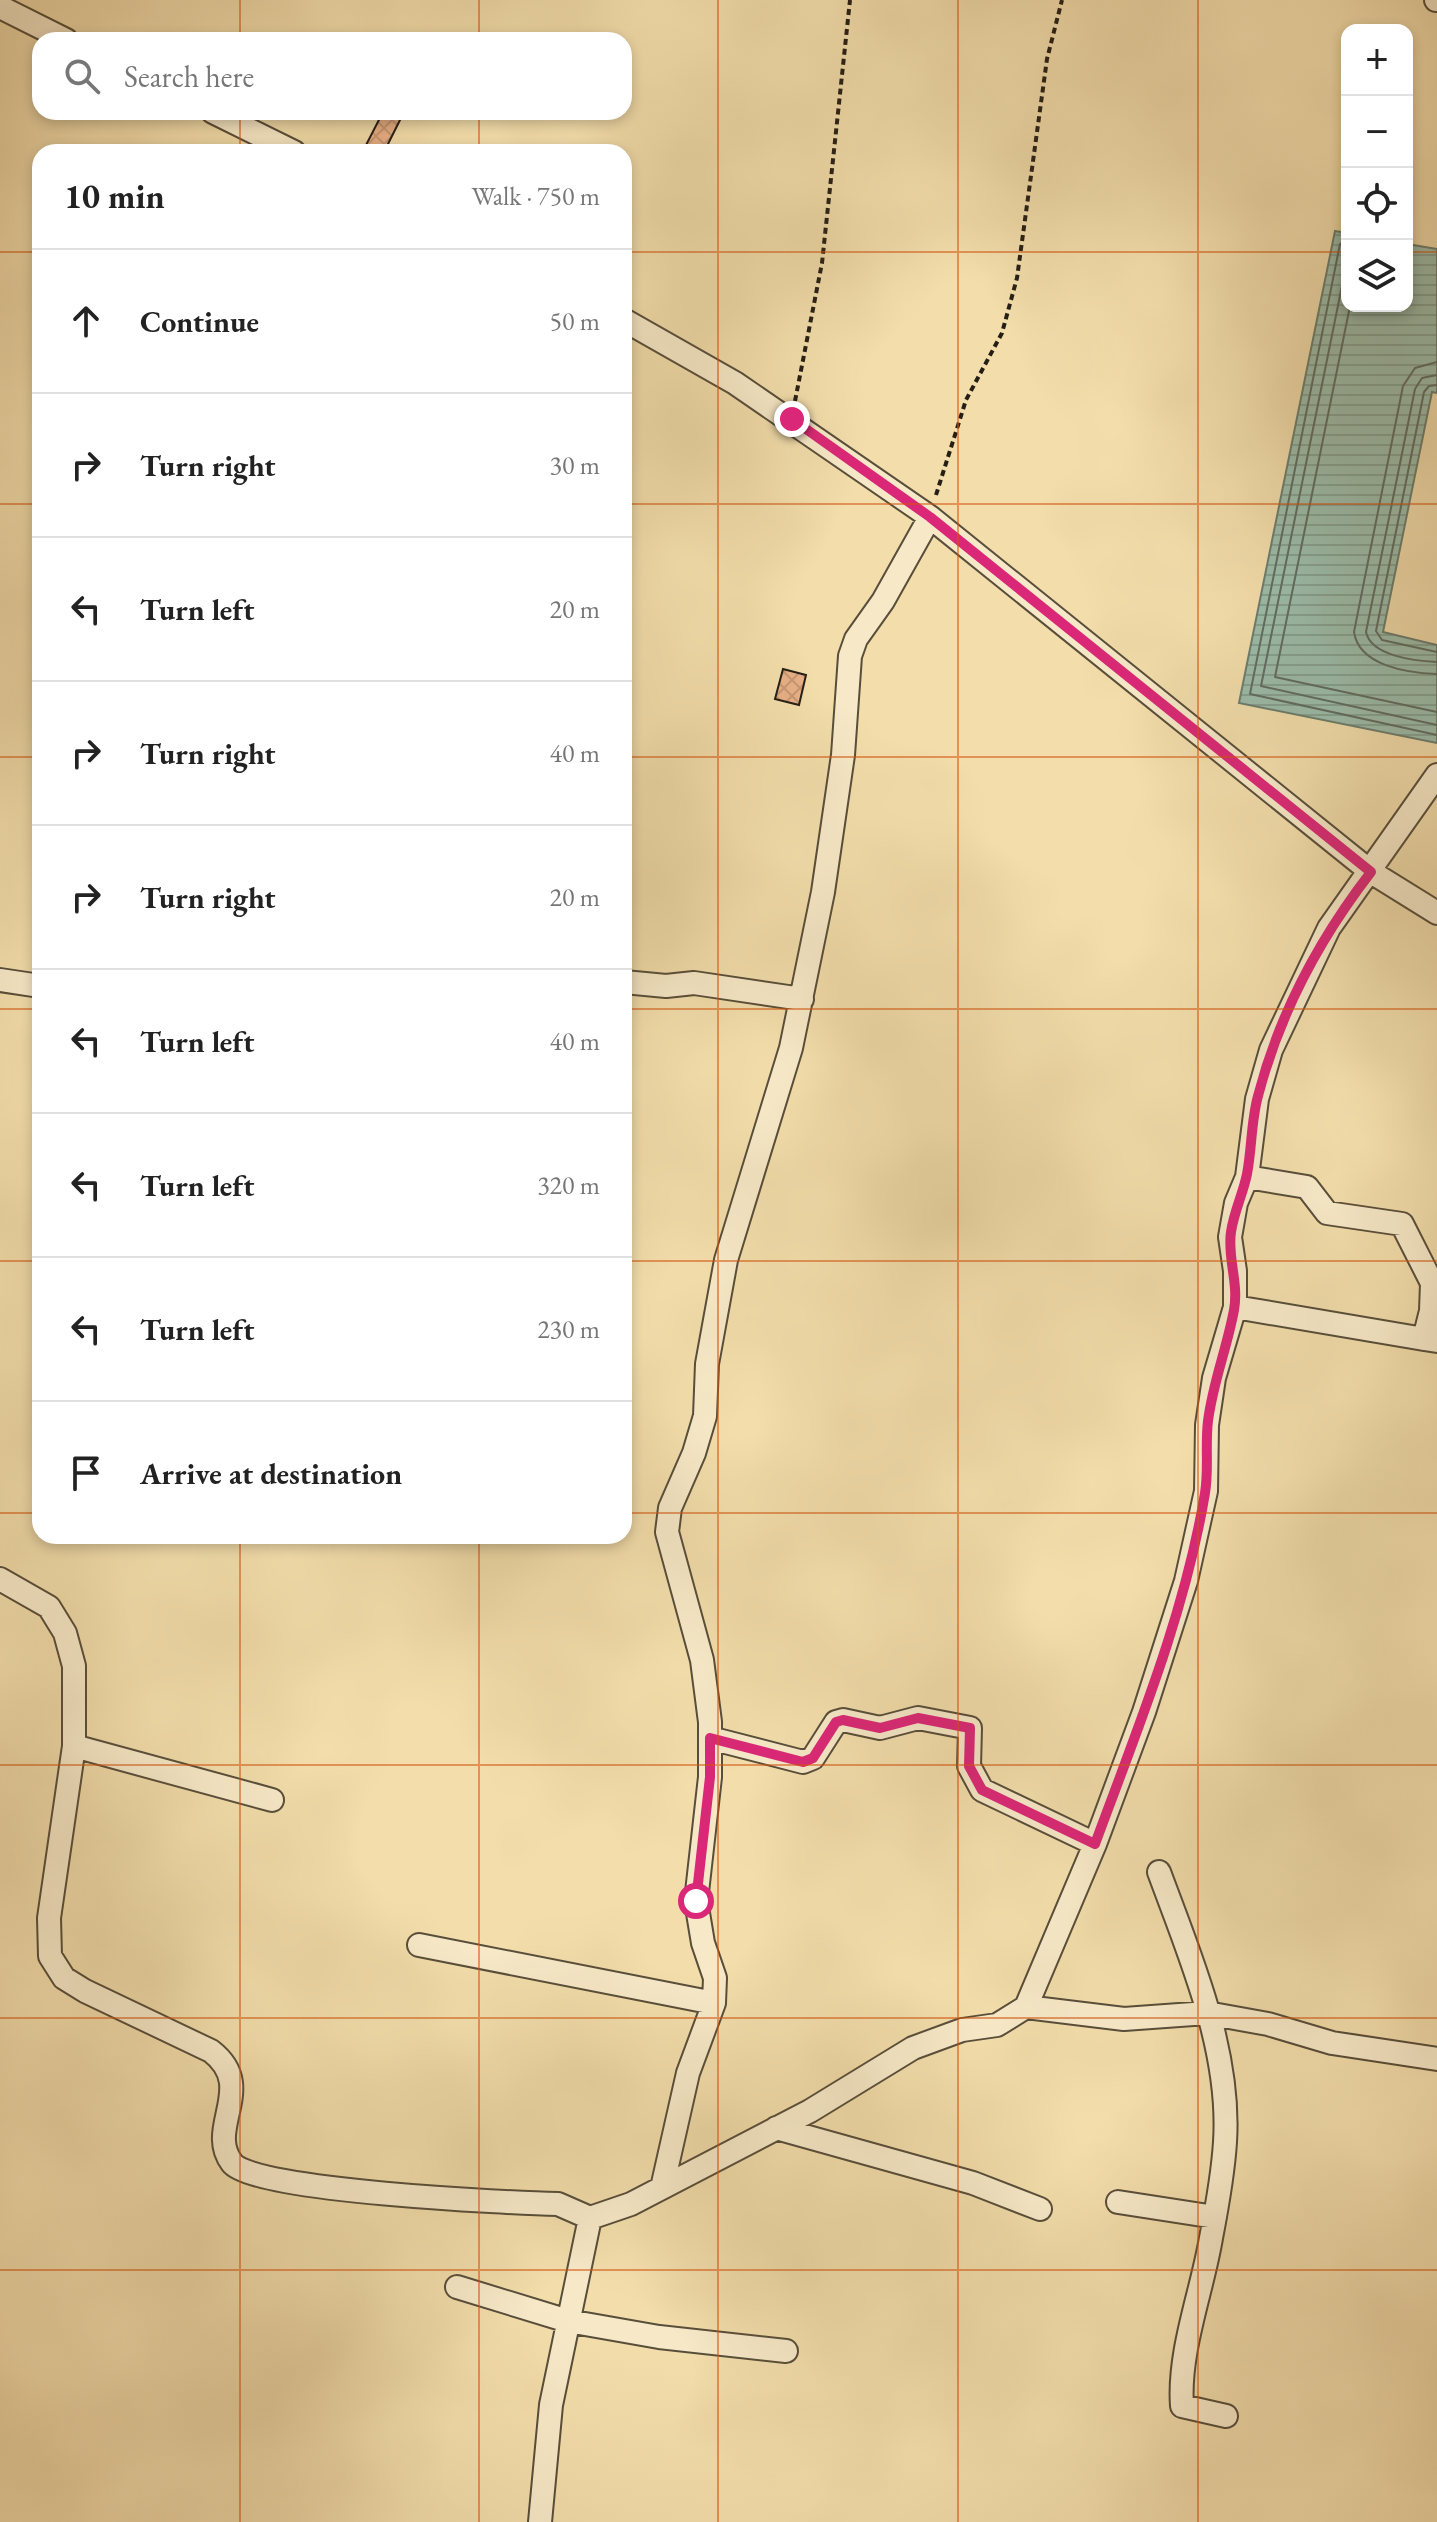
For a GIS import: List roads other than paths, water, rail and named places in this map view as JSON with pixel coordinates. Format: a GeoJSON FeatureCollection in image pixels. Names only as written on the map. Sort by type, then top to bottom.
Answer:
{"type":"FeatureCollection","features":[{"type":"Feature","properties":{"kind":"street"},"geometry":{"type":"LineString","coordinates":[[0,7],[50,32]]}},
{"type":"Feature","properties":{"kind":"street"},"geometry":{"type":"LineString","coordinates":[[229,120],[278,144]]}},
{"type":"Feature","properties":{"kind":"street"},"geometry":{"type":"LineString","coordinates":[[632,325],[792,419],[930,517],[1371,872],[1437,913]]}},
{"type":"Feature","properties":{"kind":"street"},"geometry":{"type":"LineString","coordinates":[[662,2188],[688,2073],[714,2003],[715,1978],[703,1943],[696,1901],[710,1777],[710,1738],[702,1660],[667,1532],[670,1508],[694,1453],[705,1416],[707,1364],[726,1260],[791,1048],[802,999],[843,755],[850,656],[856,639],[896,580],[930,517]]}},
{"type":"Feature","properties":{"kind":"street"},"geometry":{"type":"LineString","coordinates":[[0,1579],[49,1607],[65,1633],[74,1666],[74,1746],[49,1918],[50,1956],[64,1978],[85,1991],[211,2051],[227,2063],[233,2077],[227,2153],[233,2165],[251,2175],[274,2181],[558,2204],[590,2218],[631,2204],[776,2128],[913,2048],[962,2030],[997,2025],[1026,2007],[1095,1844],[1149,1697],[1186,1581],[1206,1491],[1207,1425],[1214,1378],[1235,1307],[1235,1271],[1230,1237],[1236,1203],[1247,1177],[1257,1099],[1271,1050],[1329,928],[1437,775]]}},
{"type":"Feature","properties":{"kind":"street"},"geometry":{"type":"LineString","coordinates":[[0,980],[32,985]]}},
{"type":"Feature","properties":{"kind":"street"},"geometry":{"type":"LineString","coordinates":[[632,983],[666,986],[694,983],[802,999]]}},
{"type":"Feature","properties":{"kind":"street"},"geometry":{"type":"LineString","coordinates":[[1235,1307],[1430,1340],[1432,1283],[1423,1260],[1411,1247],[1402,1224],[1327,1213],[1307,1187],[1247,1177]]}},
{"type":"Feature","properties":{"kind":"street"},"geometry":{"type":"LineString","coordinates":[[710,1738],[803,1762],[813,1758],[836,1722],[843,1720],[880,1728],[918,1718],[970,1728],[969,1766],[982,1790],[1095,1844]]}},
{"type":"Feature","properties":{"kind":"street"},"geometry":{"type":"LineString","coordinates":[[74,1746],[272,1800]]}},
{"type":"Feature","properties":{"kind":"street"},"geometry":{"type":"LineString","coordinates":[[1159,1872],[1207,2013],[1222,2091],[1226,2140],[1182,2397],[1187,2409],[1226,2416]]}},
{"type":"Feature","properties":{"kind":"street"},"geometry":{"type":"LineString","coordinates":[[419,1945],[714,2003]]}},
{"type":"Feature","properties":{"kind":"street"},"geometry":{"type":"LineString","coordinates":[[1026,2007],[1124,2019],[1207,2013],[1268,2024],[1332,2043],[1437,2059]]}},
{"type":"Feature","properties":{"kind":"street"},"geometry":{"type":"LineString","coordinates":[[776,2128],[973,2183],[1040,2209]]}},
{"type":"Feature","properties":{"kind":"street"},"geometry":{"type":"LineString","coordinates":[[1118,2202],[1215,2217]]}},
{"type":"Feature","properties":{"kind":"street"},"geometry":{"type":"LineString","coordinates":[[540,2522],[551,2405],[590,2218]]}},
{"type":"Feature","properties":{"kind":"street"},"geometry":{"type":"LineString","coordinates":[[457,2287],[568,2321],[659,2337],[786,2351]]}},
{"type":"Feature","properties":{"kind":"water"},"geometry":{"type":"Polygon","coordinates":[[[1335,231],[1341,232],[1341,312],[1413,312],[1413,245],[1437,249],[1437,393],[1432,392],[1383,632],[1437,645],[1437,743],[1239,703],[1335,231]]]}}]}
